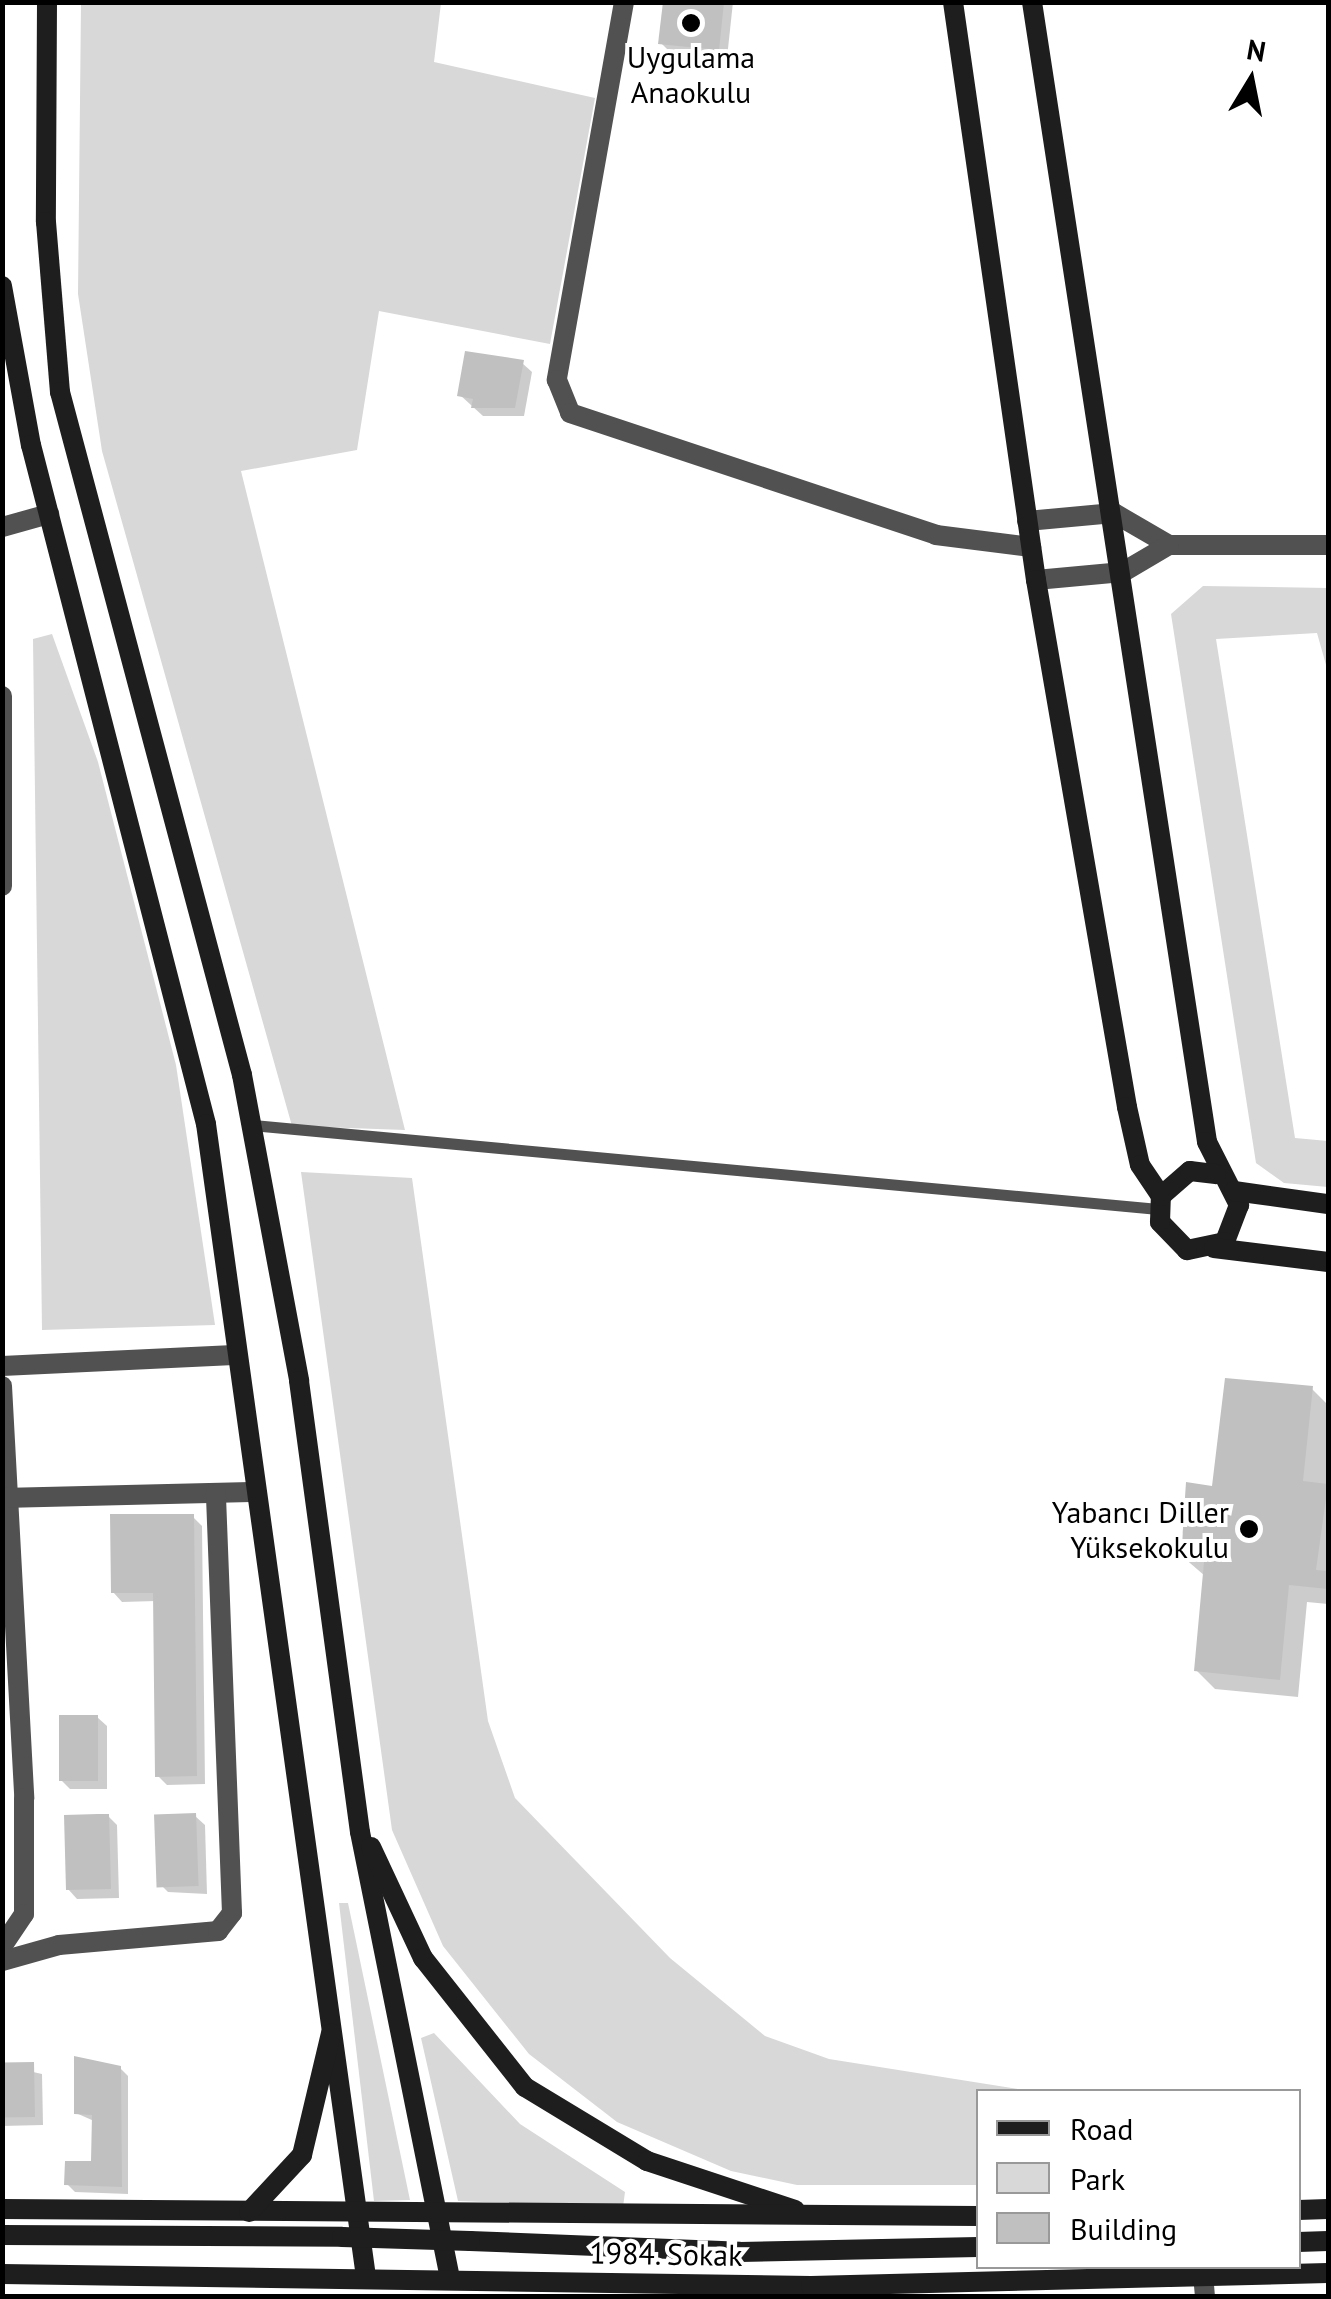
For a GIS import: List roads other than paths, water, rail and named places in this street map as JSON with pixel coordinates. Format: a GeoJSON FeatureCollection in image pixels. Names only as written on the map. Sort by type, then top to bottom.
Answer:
{"type":"FeatureCollection","features":[{"type":"Feature","properties":{"kind":"main road"},"geometry":{"type":"LineString","coordinates":[[48,2],[46,222],[60,392],[252,1125],[298,1381],[358,1818],[440,2213],[450,2280]]}},
{"type":"Feature","properties":{"kind":"main road"},"geometry":{"type":"LineString","coordinates":[[953,2],[1036,580],[1140,1165],[1176,1244],[1328,1262]]}},
{"type":"Feature","properties":{"kind":"main road"},"geometry":{"type":"LineString","coordinates":[[1032,2],[1216,1174]]}},
{"type":"Feature","properties":{"kind":"main road"},"geometry":{"type":"LineString","coordinates":[[2,286],[49,514],[178,1000],[206,1124],[252,1492],[335,2011],[366,2277]]}},
{"type":"Feature","properties":{"kind":"main road"},"geometry":{"type":"LineString","coordinates":[[1159,1203],[1190,1171],[1216,1174],[1234,1191],[1328,1204]]}},
{"type":"Feature","properties":{"kind":"main road"},"geometry":{"type":"LineString","coordinates":[[1214,1248],[1237,1225],[1234,1191]]}},
{"type":"Feature","properties":{"kind":"main road"},"geometry":{"type":"LineString","coordinates":[[358,1818],[423,1958],[525,2087],[647,2161],[826,2218]]}},
{"type":"Feature","properties":{"kind":"main road"},"geometry":{"type":"LineString","coordinates":[[249,2212],[294,2172],[308,2142],[335,2011]]}},
{"type":"Feature","properties":{"kind":"main road"},"geometry":{"type":"LineString","coordinates":[[2,2209],[826,2218],[976,2216]]}},
{"type":"Feature","properties":{"kind":"main road"},"geometry":{"type":"LineString","coordinates":[[1301,2210],[1328,2210]]}},
{"type":"Feature","properties":{"kind":"main road"},"geometry":{"type":"LineString","coordinates":[[2,2235],[342,2237],[740,2252],[976,2247]]}},
{"type":"Feature","properties":{"kind":"main road"},"geometry":{"type":"LineString","coordinates":[[1301,2242],[1328,2242]]}},
{"type":"Feature","properties":{"kind":"main road","name":"1984. Sokak"},"geometry":{"type":"LineString","coordinates":[[2,2274],[366,2277],[621,2290],[812,2291],[941,2289],[1203,2274],[1328,2273]]}},
{"type":"Feature","properties":{"kind":"street"},"geometry":{"type":"LineString","coordinates":[[624,2],[557,380],[570,413],[936,535],[1031,547]]}},
{"type":"Feature","properties":{"kind":"street"},"geometry":{"type":"LineString","coordinates":[[1028,521],[1114,513],[1169,544],[1328,545]]}},
{"type":"Feature","properties":{"kind":"street"},"geometry":{"type":"LineString","coordinates":[[2,527],[49,514]]}},
{"type":"Feature","properties":{"kind":"street"},"geometry":{"type":"LineString","coordinates":[[1036,580],[1123,572],[1169,544]]}},
{"type":"Feature","properties":{"kind":"street"},"geometry":{"type":"LineString","coordinates":[[2,696],[2,886]]}},
{"type":"Feature","properties":{"kind":"street"},"geometry":{"type":"LineString","coordinates":[[2,1366],[234,1355]]}},
{"type":"Feature","properties":{"kind":"street"},"geometry":{"type":"LineString","coordinates":[[2,1386],[13,1808],[24,1914],[2,1947]]}},
{"type":"Feature","properties":{"kind":"street"},"geometry":{"type":"LineString","coordinates":[[7,1498],[252,1492]]}},
{"type":"Feature","properties":{"kind":"street"},"geometry":{"type":"LineString","coordinates":[[2,1962],[58,1945],[218,1932],[232,1912],[216,1493]]}},
{"type":"Feature","properties":{"kind":"street"},"geometry":{"type":"LineString","coordinates":[[1203,2274],[1205,2296]]}},
{"type":"Feature","properties":{"kind":"lane"},"geometry":{"type":"LineString","coordinates":[[252,1125],[1159,1203]]}},
{"type":"Feature","properties":{"kind":"place","name":"Uygulama Anaokulu"},"geometry":{"type":"Point","coordinates":[691,23]}},
{"type":"Feature","properties":{"kind":"place","name":"Yabancı Diller Yüksekokulu"},"geometry":{"type":"Point","coordinates":[1249,1529]}}]}
